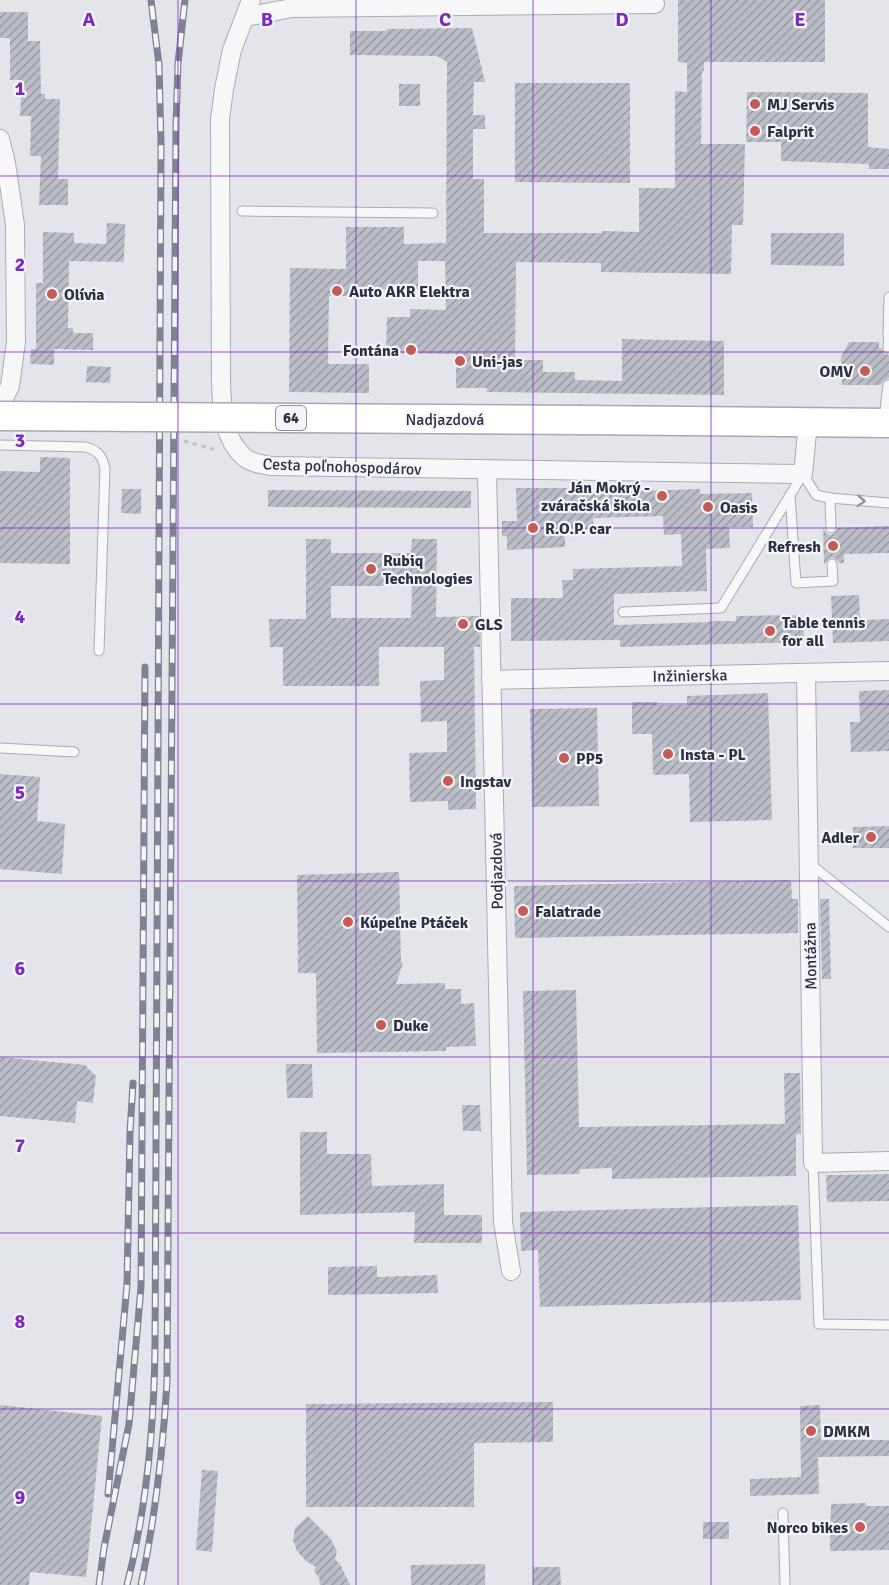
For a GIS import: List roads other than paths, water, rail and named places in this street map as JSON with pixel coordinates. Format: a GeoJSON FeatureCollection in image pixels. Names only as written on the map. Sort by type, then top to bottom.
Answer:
{"type":"FeatureCollection","features":[{"type":"Feature","properties":{"kind":"main road","name":"Nadjazdová"},"geometry":{"type":"LineString","coordinates":[[0,416],[887,422]]}},
{"type":"Feature","properties":{"kind":"street","name":"Cesta poľnohospodárov"},"geometry":{"type":"LineString","coordinates":[[655,4],[248,8],[227,69],[220,119],[221,383],[222,412],[228,433],[245,458],[270,466],[803,474]]}},
{"type":"Feature","properties":{"kind":"street"},"geometry":{"type":"LineString","coordinates":[[0,139],[15,225],[16,342],[10,386],[0,406]]}},
{"type":"Feature","properties":{"kind":"street"},"geometry":{"type":"LineString","coordinates":[[803,474],[808,422]]}},
{"type":"Feature","properties":{"kind":"street","name":"Podjazdová"},"geometry":{"type":"LineString","coordinates":[[487,470],[503,1222],[511,1271]]}},
{"type":"Feature","properties":{"kind":"street","name":"Inžinierska"},"geometry":{"type":"LineString","coordinates":[[491,680],[889,671]]}},
{"type":"Feature","properties":{"kind":"street","name":"Montážna"},"geometry":{"type":"LineString","coordinates":[[806,673],[813,1163]]}},
{"type":"Feature","properties":{"kind":"street"},"geometry":{"type":"LineString","coordinates":[[813,1163],[889,1161]]}},
{"type":"Feature","properties":{"kind":"lane"},"geometry":{"type":"LineString","coordinates":[[242,211],[433,213]]}},
{"type":"Feature","properties":{"kind":"lane"},"geometry":{"type":"LineString","coordinates":[[888,348],[889,298]]}},
{"type":"Feature","properties":{"kind":"lane"},"geometry":{"type":"LineString","coordinates":[[887,422],[888,385]]}},
{"type":"Feature","properties":{"kind":"lane"},"geometry":{"type":"LineString","coordinates":[[0,445],[86,447],[94,449],[103,460],[105,468],[99,651]]}},
{"type":"Feature","properties":{"kind":"lane"},"geometry":{"type":"LineString","coordinates":[[623,612],[721,608],[803,474],[816,495],[889,503]]}},
{"type":"Feature","properties":{"kind":"lane"},"geometry":{"type":"LineString","coordinates":[[790,495],[796,582],[832,581],[832,564]]}},
{"type":"Feature","properties":{"kind":"lane"},"geometry":{"type":"LineString","coordinates":[[830,498],[831,528]]}},
{"type":"Feature","properties":{"kind":"lane"},"geometry":{"type":"LineString","coordinates":[[0,748],[75,752]]}},
{"type":"Feature","properties":{"kind":"lane"},"geometry":{"type":"LineString","coordinates":[[809,863],[889,927]]}},
{"type":"Feature","properties":{"kind":"lane"},"geometry":{"type":"LineString","coordinates":[[813,1163],[819,1323],[889,1325]]}},
{"type":"Feature","properties":{"kind":"lane"},"geometry":{"type":"LineString","coordinates":[[783,1513],[785,1585]]}},
{"type":"Feature","properties":{"kind":"railway"},"geometry":{"type":"LineString","coordinates":[[127,1585],[140,1526],[148,1467],[155,1347],[161,143],[159,65],[151,0]]}},
{"type":"Feature","properties":{"kind":"railway"},"geometry":{"type":"LineString","coordinates":[[141,1585],[158,1484],[167,1382],[176,125],[178,63],[185,0]]}},
{"type":"Feature","properties":{"kind":"railway"},"geometry":{"type":"LineString","coordinates":[[99,1585],[104,1548],[129,1424],[141,1287],[145,667]]}},
{"type":"Feature","properties":{"kind":"railway"},"geometry":{"type":"LineString","coordinates":[[108,1494],[127,1285],[133,1083]]}},
{"type":"Feature","properties":{"kind":"place","name":"MJ Servis"},"geometry":{"type":"Point","coordinates":[755,104]}},
{"type":"Feature","properties":{"kind":"place","name":"Falprit"},"geometry":{"type":"Point","coordinates":[755,131]}},
{"type":"Feature","properties":{"kind":"place","name":"Auto AKR Elektra"},"geometry":{"type":"Point","coordinates":[337,291]}},
{"type":"Feature","properties":{"kind":"place","name":"Olívia"},"geometry":{"type":"Point","coordinates":[52,294]}},
{"type":"Feature","properties":{"kind":"place","name":"Fontána"},"geometry":{"type":"Point","coordinates":[411,350]}},
{"type":"Feature","properties":{"kind":"place","name":"Uni-jas"},"geometry":{"type":"Point","coordinates":[460,361]}},
{"type":"Feature","properties":{"kind":"place","name":"OMV"},"geometry":{"type":"Point","coordinates":[865,371]}},
{"type":"Feature","properties":{"kind":"place","name":"Ján Mokrý - zváračská škola"},"geometry":{"type":"Point","coordinates":[662,496]}},
{"type":"Feature","properties":{"kind":"place","name":"Oasis"},"geometry":{"type":"Point","coordinates":[708,507]}},
{"type":"Feature","properties":{"kind":"place","name":"R.O.P. car"},"geometry":{"type":"Point","coordinates":[533,528]}},
{"type":"Feature","properties":{"kind":"place","name":"Refresh"},"geometry":{"type":"Point","coordinates":[833,546]}},
{"type":"Feature","properties":{"kind":"place","name":"Rubiq Technologies"},"geometry":{"type":"Point","coordinates":[371,569]}},
{"type":"Feature","properties":{"kind":"place","name":"GLS"},"geometry":{"type":"Point","coordinates":[463,624]}},
{"type":"Feature","properties":{"kind":"place","name":"Table tennis for all"},"geometry":{"type":"Point","coordinates":[770,631]}},
{"type":"Feature","properties":{"kind":"place","name":"Insta - PL"},"geometry":{"type":"Point","coordinates":[668,754]}},
{"type":"Feature","properties":{"kind":"place","name":"PP5"},"geometry":{"type":"Point","coordinates":[564,758]}},
{"type":"Feature","properties":{"kind":"place","name":"Ingstav"},"geometry":{"type":"Point","coordinates":[448,781]}},
{"type":"Feature","properties":{"kind":"place","name":"Adler"},"geometry":{"type":"Point","coordinates":[871,837]}},
{"type":"Feature","properties":{"kind":"place","name":"Falatrade"},"geometry":{"type":"Point","coordinates":[523,911]}},
{"type":"Feature","properties":{"kind":"place","name":"Kúpeľne Ptáček"},"geometry":{"type":"Point","coordinates":[348,922]}},
{"type":"Feature","properties":{"kind":"place","name":"Duke"},"geometry":{"type":"Point","coordinates":[381,1025]}},
{"type":"Feature","properties":{"kind":"place","name":"DMKM"},"geometry":{"type":"Point","coordinates":[811,1431]}},
{"type":"Feature","properties":{"kind":"place","name":"Norco bikes"},"geometry":{"type":"Point","coordinates":[860,1527]}}]}
